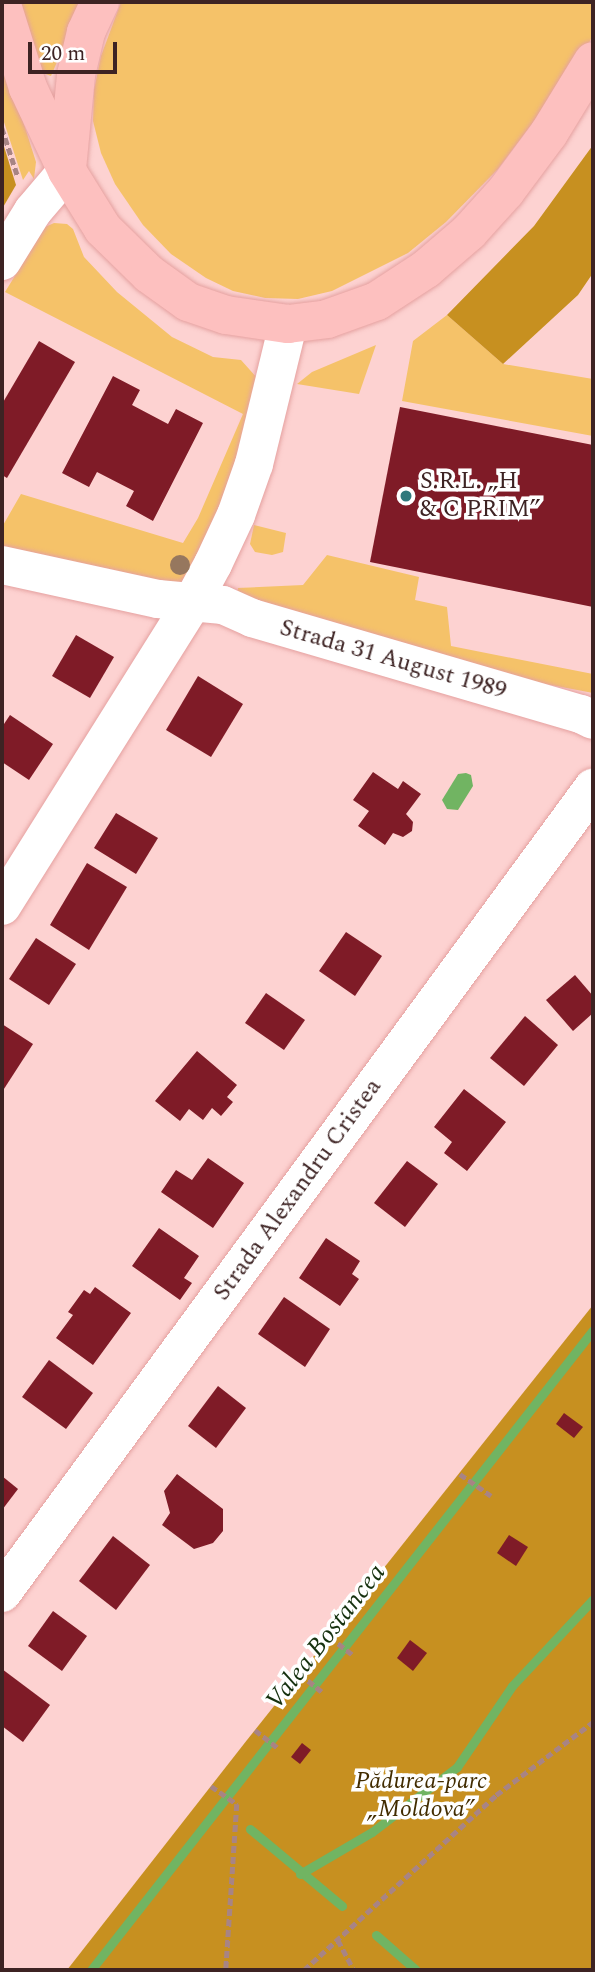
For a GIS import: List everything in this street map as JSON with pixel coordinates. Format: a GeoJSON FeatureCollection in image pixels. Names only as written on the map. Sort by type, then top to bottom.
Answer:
{"type":"FeatureCollection","features":[{"type":"Feature","properties":{"kind":"highway"},"geometry":{"type":"LineString","coordinates":[[67,171],[76,75],[86,32],[100,2]]}},
{"type":"Feature","properties":{"kind":"highway"},"geometry":{"type":"LineString","coordinates":[[2,5],[28,88],[67,171],[103,229],[149,274],[188,302],[226,315],[288,324],[327,319],[377,301],[426,269],[452,247],[506,191],[549,132],[593,61]]}},
{"type":"Feature","properties":{"kind":"street"},"geometry":{"type":"LineString","coordinates":[[2,261],[33,211],[67,171]]}},
{"type":"Feature","properties":{"kind":"street"},"geometry":{"type":"LineString","coordinates":[[2,906],[193,601],[236,515],[254,464],[288,324]]}},
{"type":"Feature","properties":{"kind":"street","name":"Strada 31 August 1989"},"geometry":{"type":"LineString","coordinates":[[2,565],[158,599],[223,605],[252,618],[581,713],[593,720]]}},
{"type":"Feature","properties":{"kind":"street","name":"Strada Alexandru Cristea"},"geometry":{"type":"LineString","coordinates":[[2,1593],[593,788]]}},
{"type":"Feature","properties":{"kind":"path"},"geometry":{"type":"LineString","coordinates":[[2,128],[21,188],[33,211]]}},
{"type":"Feature","properties":{"kind":"path"},"geometry":{"type":"LineString","coordinates":[[460,1474],[491,1496]]}},
{"type":"Feature","properties":{"kind":"path"},"geometry":{"type":"LineString","coordinates":[[330,1637],[352,1654]]}},
{"type":"Feature","properties":{"kind":"path"},"geometry":{"type":"LineString","coordinates":[[300,1674],[322,1692]]}},
{"type":"Feature","properties":{"kind":"path"},"geometry":{"type":"LineString","coordinates":[[304,1970],[496,1795],[593,1721]]}},
{"type":"Feature","properties":{"kind":"path"},"geometry":{"type":"LineString","coordinates":[[255,1730],[279,1749]]}},
{"type":"Feature","properties":{"kind":"path"},"geometry":{"type":"LineString","coordinates":[[211,1786],[237,1804],[226,1970]]}},
{"type":"Feature","properties":{"kind":"path"},"geometry":{"type":"LineString","coordinates":[[338,1940],[354,1970]]}},
{"type":"Feature","properties":{"kind":"shaded area"},"geometry":{"type":"Polygon","coordinates":[[[15,2],[83,2],[51,76],[40,72],[15,2]]]}},
{"type":"Feature","properties":{"kind":"shaded area"},"geometry":{"type":"Polygon","coordinates":[[[121,2],[593,2],[593,35],[582,57],[498,169],[446,222],[408,253],[332,291],[298,299],[265,298],[233,291],[206,278],[171,254],[143,225],[115,184],[101,153],[93,121],[94,90],[101,56],[121,2]]]}},
{"type":"Feature","properties":{"kind":"shaded area"},"geometry":{"type":"Polygon","coordinates":[[[2,55],[36,162],[34,179],[29,171],[23,180],[2,116],[2,55]]]}},
{"type":"Feature","properties":{"kind":"shaded area"},"geometry":{"type":"Polygon","coordinates":[[[54,223],[67,224],[73,229],[84,257],[117,292],[172,337],[213,357],[241,360],[259,380],[253,414],[205,551],[178,586],[2,557],[2,527],[21,494],[183,543],[198,518],[243,414],[5,292],[45,227],[54,223]]]}},
{"type":"Feature","properties":{"kind":"shaded area"},"geometry":{"type":"Polygon","coordinates":[[[447,315],[503,364],[593,379],[593,436],[402,401],[413,341],[447,315]]]}},
{"type":"Feature","properties":{"kind":"shaded area"},"geometry":{"type":"Polygon","coordinates":[[[376,345],[359,394],[297,384],[312,372],[376,345]]]}},
{"type":"Feature","properties":{"kind":"shaded area"},"geometry":{"type":"Polygon","coordinates":[[[254,525],[286,533],[283,552],[272,555],[255,552],[250,544],[254,525]]]}},
{"type":"Feature","properties":{"kind":"shaded area"},"geometry":{"type":"Polygon","coordinates":[[[327,555],[419,577],[415,600],[447,607],[451,646],[593,674],[593,693],[535,682],[237,594],[238,588],[303,585],[327,555]]]}},
{"type":"Feature","properties":{"kind":"shaded area"},"geometry":{"type":"Polygon","coordinates":[[[458,774],[471,775],[473,786],[458,810],[447,809],[442,800],[458,774]]]}},
{"type":"Feature","properties":{"kind":"green space"},"geometry":{"type":"Polygon","coordinates":[[[2,140],[16,185],[2,209],[2,140]]]}},
{"type":"Feature","properties":{"kind":"green space"},"geometry":{"type":"Polygon","coordinates":[[[593,145],[593,273],[578,295],[503,364],[447,315],[534,226],[593,145]]]}},
{"type":"Feature","properties":{"kind":"green space","name":"Pădurea-parc „Moldova”"},"geometry":{"type":"Polygon","coordinates":[[[593,1305],[593,1970],[67,1970],[247,1740],[593,1305]]]}},
{"type":"Feature","properties":{"kind":"building"},"geometry":{"type":"Polygon","coordinates":[[[39,341],[75,362],[7,478],[2,475],[2,404],[39,341]]]}},
{"type":"Feature","properties":{"kind":"building"},"geometry":{"type":"Polygon","coordinates":[[[113,376],[140,390],[132,405],[168,424],[176,409],[203,423],[153,521],[126,506],[134,491],[97,472],[89,487],[62,473],[113,376]]]}},
{"type":"Feature","properties":{"kind":"building"},"geometry":{"type":"Polygon","coordinates":[[[400,407],[593,445],[593,607],[370,562],[400,407]]]}},
{"type":"Feature","properties":{"kind":"building"},"geometry":{"type":"Polygon","coordinates":[[[76,635],[114,657],[90,698],[52,676],[76,635]]]}},
{"type":"Feature","properties":{"kind":"building"},"geometry":{"type":"Polygon","coordinates":[[[198,676],[243,704],[211,757],[166,730],[198,676]]]}},
{"type":"Feature","properties":{"kind":"building"},"geometry":{"type":"Polygon","coordinates":[[[10,715],[53,744],[29,780],[2,762],[2,727],[10,715]]]}},
{"type":"Feature","properties":{"kind":"building"},"geometry":{"type":"Polygon","coordinates":[[[373,772],[398,789],[403,781],[421,794],[406,814],[413,822],[412,831],[403,837],[393,833],[385,845],[358,826],[369,811],[353,800],[373,772]]]}},
{"type":"Feature","properties":{"kind":"building"},"geometry":{"type":"Polygon","coordinates":[[[116,813],[158,838],[136,874],[94,848],[116,813]]]}},
{"type":"Feature","properties":{"kind":"building"},"geometry":{"type":"Polygon","coordinates":[[[87,863],[127,887],[89,950],[50,925],[87,863]]]}},
{"type":"Feature","properties":{"kind":"building"},"geometry":{"type":"Polygon","coordinates":[[[346,932],[382,956],[355,996],[319,971],[346,932]]]}},
{"type":"Feature","properties":{"kind":"building"},"geometry":{"type":"Polygon","coordinates":[[[36,938],[76,964],[49,1005],[9,979],[36,938]]]}},
{"type":"Feature","properties":{"kind":"building"},"geometry":{"type":"Polygon","coordinates":[[[575,975],[593,996],[593,1013],[573,1031],[546,1000],[575,975]]]}},
{"type":"Feature","properties":{"kind":"building"},"geometry":{"type":"Polygon","coordinates":[[[266,993],[305,1020],[284,1050],[245,1023],[266,993]]]}},
{"type":"Feature","properties":{"kind":"building"},"geometry":{"type":"Polygon","coordinates":[[[525,1016],[558,1045],[524,1086],[490,1058],[525,1016]]]}},
{"type":"Feature","properties":{"kind":"building"},"geometry":{"type":"Polygon","coordinates":[[[2,1024],[33,1044],[2,1092],[2,1024]]]}},
{"type":"Feature","properties":{"kind":"building"},"geometry":{"type":"Polygon","coordinates":[[[197,1051],[237,1085],[227,1097],[233,1102],[221,1116],[212,1108],[203,1120],[189,1109],[180,1121],[155,1101],[197,1051]]]}},
{"type":"Feature","properties":{"kind":"building"},"geometry":{"type":"Polygon","coordinates":[[[464,1089],[506,1122],[467,1171],[444,1153],[452,1142],[434,1127],[464,1089]]]}},
{"type":"Feature","properties":{"kind":"building"},"geometry":{"type":"Polygon","coordinates":[[[208,1158],[244,1183],[213,1228],[161,1192],[176,1170],[192,1180],[208,1158]]]}},
{"type":"Feature","properties":{"kind":"building"},"geometry":{"type":"Polygon","coordinates":[[[407,1161],[438,1184],[405,1227],[374,1203],[407,1161]]]}},
{"type":"Feature","properties":{"kind":"building"},"geometry":{"type":"Polygon","coordinates":[[[159,1228],[199,1256],[184,1278],[192,1283],[180,1300],[132,1266],[159,1228]]]}},
{"type":"Feature","properties":{"kind":"building"},"geometry":{"type":"Polygon","coordinates":[[[326,1238],[360,1261],[352,1274],[359,1279],[340,1306],[299,1278],[326,1238]]]}},
{"type":"Feature","properties":{"kind":"building"},"geometry":{"type":"Polygon","coordinates":[[[95,1287],[131,1313],[93,1365],[56,1338],[73,1315],[68,1312],[84,1290],[90,1294],[95,1287]]]}},
{"type":"Feature","properties":{"kind":"building"},"geometry":{"type":"Polygon","coordinates":[[[284,1297],[330,1329],[305,1367],[258,1334],[284,1297]]]}},
{"type":"Feature","properties":{"kind":"building"},"geometry":{"type":"Polygon","coordinates":[[[49,1360],[93,1393],[66,1429],[22,1397],[49,1360]]]}},
{"type":"Feature","properties":{"kind":"building"},"geometry":{"type":"Polygon","coordinates":[[[218,1386],[246,1408],[216,1448],[188,1426],[218,1386]]]}},
{"type":"Feature","properties":{"kind":"building"},"geometry":{"type":"Polygon","coordinates":[[[564,1413],[583,1427],[574,1438],[556,1424],[564,1413]]]}},
{"type":"Feature","properties":{"kind":"building"},"geometry":{"type":"Polygon","coordinates":[[[177,1474],[223,1509],[223,1531],[213,1543],[194,1549],[162,1525],[170,1513],[164,1491],[177,1474]]]}},
{"type":"Feature","properties":{"kind":"building"},"geometry":{"type":"Polygon","coordinates":[[[2,1476],[18,1489],[2,1510],[2,1476]]]}},
{"type":"Feature","properties":{"kind":"building"},"geometry":{"type":"Polygon","coordinates":[[[509,1535],[528,1547],[516,1566],[497,1553],[509,1535]]]}},
{"type":"Feature","properties":{"kind":"building"},"geometry":{"type":"Polygon","coordinates":[[[113,1536],[150,1565],[116,1610],[79,1581],[113,1536]]]}},
{"type":"Feature","properties":{"kind":"building"},"geometry":{"type":"Polygon","coordinates":[[[53,1611],[87,1636],[62,1671],[28,1646],[53,1611]]]}},
{"type":"Feature","properties":{"kind":"building"},"geometry":{"type":"Polygon","coordinates":[[[410,1640],[427,1653],[413,1671],[397,1658],[410,1640]]]}},
{"type":"Feature","properties":{"kind":"building"},"geometry":{"type":"Polygon","coordinates":[[[2,1669],[50,1705],[23,1742],[2,1726],[2,1669]]]}},
{"type":"Feature","properties":{"kind":"building"},"geometry":{"type":"Polygon","coordinates":[[[302,1743],[311,1750],[300,1764],[291,1757],[302,1743]]]}},
{"type":"Feature","properties":{"kind":"waterway","name":"Valea Bostancea"},"geometry":{"type":"LineString","coordinates":[[91,1970],[593,1330]]}},
{"type":"Feature","properties":{"kind":"waterway"},"geometry":{"type":"LineString","coordinates":[[300,1874],[372,1832],[457,1767],[512,1686],[593,1599]]}},
{"type":"Feature","properties":{"kind":"waterway"},"geometry":{"type":"LineString","coordinates":[[250,1829],[342,1906]]}},
{"type":"Feature","properties":{"kind":"waterway"},"geometry":{"type":"LineString","coordinates":[[376,1935],[416,1970]]}},
{"type":"Feature","properties":{"kind":"place","name":"S.R.L. „H & C PRIM”"},"geometry":{"type":"Point","coordinates":[406,496]}}]}
